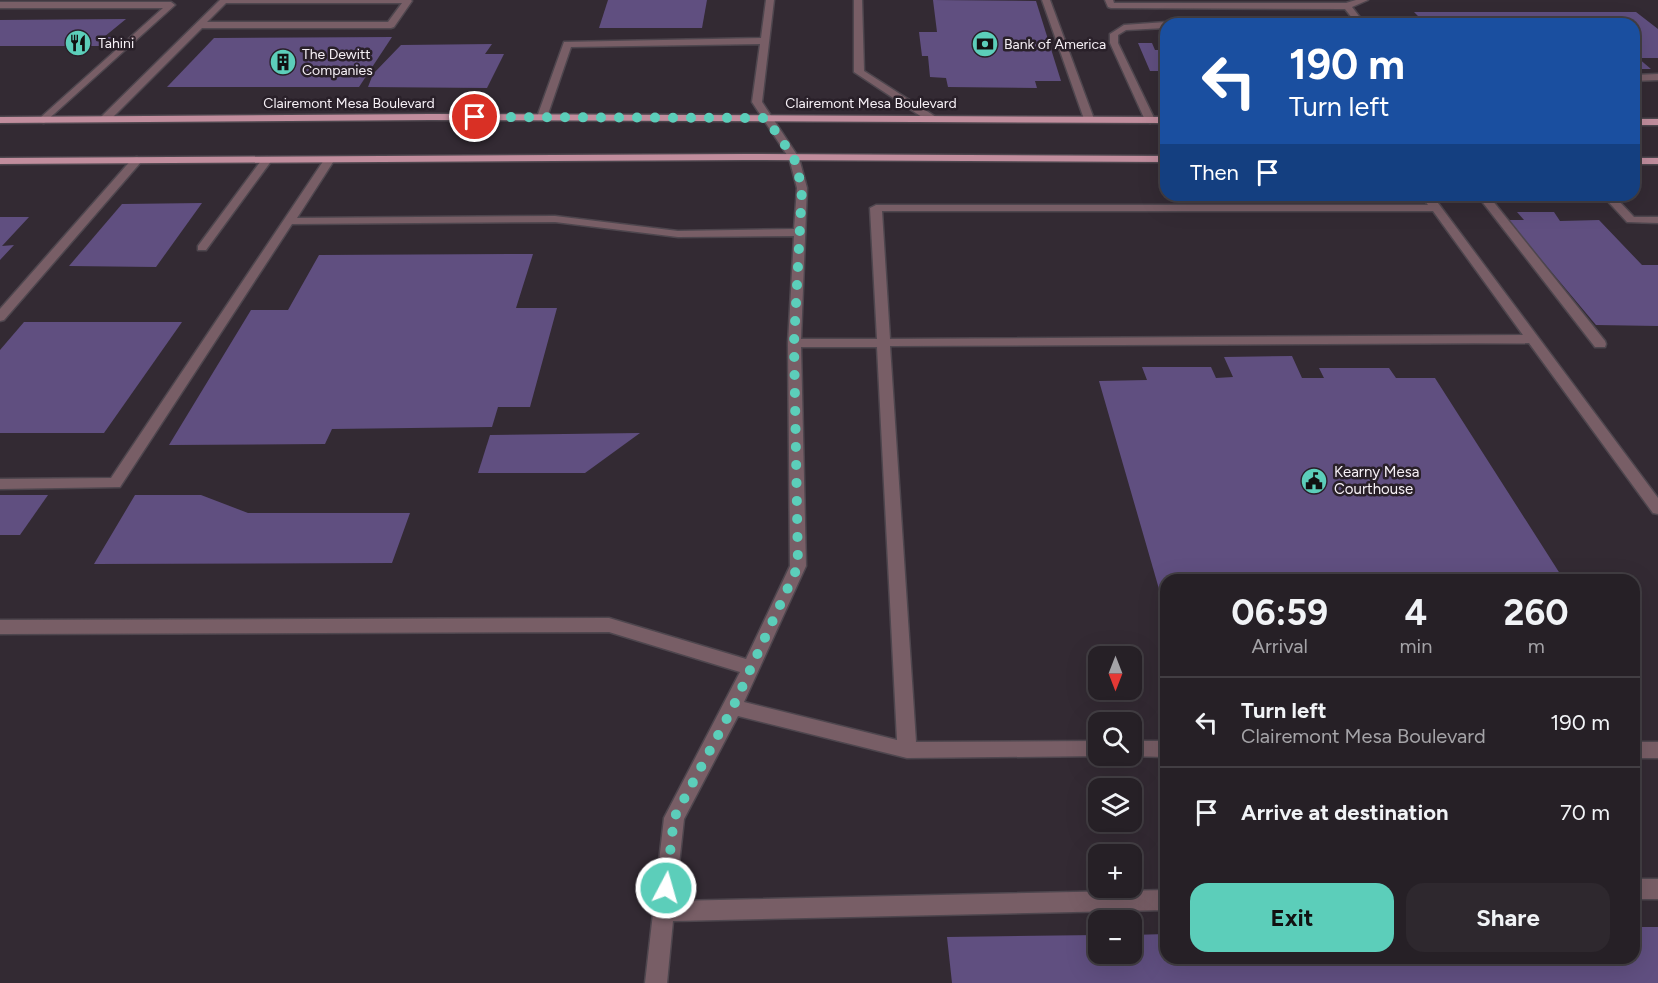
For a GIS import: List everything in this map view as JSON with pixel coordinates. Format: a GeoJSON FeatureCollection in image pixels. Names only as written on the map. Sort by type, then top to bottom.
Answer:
{"type":"FeatureCollection","features":[{"type":"Feature","properties":{"kind":"main road","name":"Clairemont Mesa Boulevard"},"geometry":{"type":"LineString","coordinates":[[0,120],[542,117],[1160,120]]}},
{"type":"Feature","properties":{"kind":"main road"},"geometry":{"type":"LineString","coordinates":[[1640,122],[1658,122]]}},
{"type":"Feature","properties":{"kind":"main road"},"geometry":{"type":"LineString","coordinates":[[0,161],[1160,159]]}},
{"type":"Feature","properties":{"kind":"main road"},"geometry":{"type":"LineString","coordinates":[[1640,160],[1658,161]]}},
{"type":"Feature","properties":{"kind":"street"},"geometry":{"type":"LineString","coordinates":[[656,983],[674,818],[733,707],[798,566],[794,343],[802,188],[794,158],[757,102],[770,0]]}},
{"type":"Feature","properties":{"kind":"street"},"geometry":{"type":"LineString","coordinates":[[858,0],[859,72],[932,119]]}},
{"type":"Feature","properties":{"kind":"street"},"geometry":{"type":"LineString","coordinates":[[1046,0],[1089,119]]}},
{"type":"Feature","properties":{"kind":"street"},"geometry":{"type":"LineString","coordinates":[[1109,0],[1111,5],[1347,6],[1364,0]]}},
{"type":"Feature","properties":{"kind":"street"},"geometry":{"type":"LineString","coordinates":[[105,119],[224,1],[408,1],[391,25],[200,25]]}},
{"type":"Feature","properties":{"kind":"street"},"geometry":{"type":"LineString","coordinates":[[0,5],[171,5],[44,120]]}},
{"type":"Feature","properties":{"kind":"street"},"geometry":{"type":"LineString","coordinates":[[1347,6],[1356,18]]}},
{"type":"Feature","properties":{"kind":"street"},"geometry":{"type":"LineString","coordinates":[[1149,25],[1160,29]]}},
{"type":"Feature","properties":{"kind":"street"},"geometry":{"type":"LineString","coordinates":[[1150,120],[1114,43],[1114,34],[1124,28],[1160,25]]}},
{"type":"Feature","properties":{"kind":"street"},"geometry":{"type":"LineString","coordinates":[[542,117],[567,44],[765,41]]}},
{"type":"Feature","properties":{"kind":"street"},"geometry":{"type":"LineString","coordinates":[[1640,78],[1658,78]]}},
{"type":"Feature","properties":{"kind":"street"},"geometry":{"type":"LineString","coordinates":[[0,484],[115,483],[330,159]]}},
{"type":"Feature","properties":{"kind":"street"},"geometry":{"type":"LineString","coordinates":[[0,317],[137,160]]}},
{"type":"Feature","properties":{"kind":"street"},"geometry":{"type":"LineString","coordinates":[[202,248],[267,160]]}},
{"type":"Feature","properties":{"kind":"street"},"geometry":{"type":"LineString","coordinates":[[1431,201],[1658,509]]}},
{"type":"Feature","properties":{"kind":"street"},"geometry":{"type":"LineString","coordinates":[[1487,201],[1600,344]]}},
{"type":"Feature","properties":{"kind":"street"},"geometry":{"type":"LineString","coordinates":[[1613,201],[1631,220],[1658,220]]}},
{"type":"Feature","properties":{"kind":"street"},"geometry":{"type":"LineString","coordinates":[[907,750],[876,208],[1436,208]]}},
{"type":"Feature","properties":{"kind":"street"},"geometry":{"type":"LineString","coordinates":[[289,221],[555,219],[678,234],[800,232]]}},
{"type":"Feature","properties":{"kind":"street"},"geometry":{"type":"LineString","coordinates":[[794,343],[1533,339]]}},
{"type":"Feature","properties":{"kind":"street"},"geometry":{"type":"LineString","coordinates":[[0,627],[609,625],[751,668]]}},
{"type":"Feature","properties":{"kind":"street"},"geometry":{"type":"LineString","coordinates":[[733,707],[907,750],[1088,749]]}},
{"type":"Feature","properties":{"kind":"street"},"geometry":{"type":"LineString","coordinates":[[1142,749],[1160,749]]}},
{"type":"Feature","properties":{"kind":"street"},"geometry":{"type":"LineString","coordinates":[[1640,750],[1658,750]]}},
{"type":"Feature","properties":{"kind":"street"},"geometry":{"type":"LineString","coordinates":[[1640,889],[1658,889]]}},
{"type":"Feature","properties":{"kind":"street"},"geometry":{"type":"LineString","coordinates":[[664,911],[1160,900]]}},
{"type":"Feature","properties":{"kind":"building"},"geometry":{"type":"Polygon","coordinates":[[[608,0],[707,0],[702,28],[599,28],[608,0]]]}},
{"type":"Feature","properties":{"kind":"building","name":"Bank of America"},"geometry":{"type":"Polygon","coordinates":[[[933,0],[1036,1],[1061,81],[1035,81],[1037,88],[948,87],[946,78],[930,77],[928,56],[922,56],[919,32],[937,32],[933,0]]]}},
{"type":"Feature","properties":{"kind":"building"},"geometry":{"type":"Polygon","coordinates":[[[1414,12],[1636,12],[1658,29],[1658,58],[1640,58],[1640,18],[1420,18],[1414,12]]]}},
{"type":"Feature","properties":{"kind":"building"},"geometry":{"type":"Polygon","coordinates":[[[126,19],[104,37],[113,37],[100,46],[0,46],[0,20],[126,19]]]}},
{"type":"Feature","properties":{"kind":"building","name":"The Dewitt Companies"},"geometry":{"type":"Polygon","coordinates":[[[392,37],[359,87],[167,87],[214,38],[392,37]]]}},
{"type":"Feature","properties":{"kind":"building"},"geometry":{"type":"Polygon","coordinates":[[[1138,43],[1152,43],[1155,50],[1160,50],[1160,73],[1150,71],[1138,43]]]}},
{"type":"Feature","properties":{"kind":"building"},"geometry":{"type":"Polygon","coordinates":[[[492,44],[485,54],[504,54],[487,88],[368,87],[373,74],[401,45],[492,44]]]}},
{"type":"Feature","properties":{"kind":"building"},"geometry":{"type":"Polygon","coordinates":[[[1640,60],[1651,69],[1640,69],[1640,60]]]}},
{"type":"Feature","properties":{"kind":"building"},"geometry":{"type":"Polygon","coordinates":[[[202,203],[156,267],[69,266],[122,204],[202,203]]]}},
{"type":"Feature","properties":{"kind":"building"},"geometry":{"type":"Polygon","coordinates":[[[1517,212],[1554,212],[1560,221],[1599,220],[1642,265],[1658,265],[1658,326],[1596,325],[1508,220],[1524,220],[1517,212]]]}},
{"type":"Feature","properties":{"kind":"building"},"geometry":{"type":"Polygon","coordinates":[[[0,217],[29,217],[2,246],[14,245],[0,260],[0,217]]]}},
{"type":"Feature","properties":{"kind":"building"},"geometry":{"type":"Polygon","coordinates":[[[533,254],[516,308],[557,308],[530,407],[498,407],[492,427],[332,429],[325,444],[169,445],[251,310],[288,310],[319,255],[533,254]]]}},
{"type":"Feature","properties":{"kind":"building"},"geometry":{"type":"Polygon","coordinates":[[[24,322],[182,322],[104,433],[0,433],[0,350],[24,322]]]}},
{"type":"Feature","properties":{"kind":"building","name":"Kearny Mesa Courthouse"},"geometry":{"type":"Polygon","coordinates":[[[1292,356],[1302,378],[1324,378],[1319,368],[1389,368],[1396,378],[1435,378],[1560,574],[1160,574],[1159,589],[1099,381],[1147,380],[1142,367],[1211,367],[1216,378],[1233,377],[1224,357],[1292,356]]]}},
{"type":"Feature","properties":{"kind":"building"},"geometry":{"type":"Polygon","coordinates":[[[640,433],[585,473],[478,473],[490,435],[640,433]]]}},
{"type":"Feature","properties":{"kind":"building"},"geometry":{"type":"Polygon","coordinates":[[[0,495],[48,495],[20,535],[0,535],[0,495]]]}},
{"type":"Feature","properties":{"kind":"building"},"geometry":{"type":"Polygon","coordinates":[[[135,495],[201,495],[248,513],[410,513],[392,563],[94,564],[135,495]]]}},
{"type":"Feature","properties":{"kind":"building"},"geometry":{"type":"Polygon","coordinates":[[[1640,927],[1658,927],[1658,983],[952,983],[947,937],[1088,935],[1088,964],[1142,964],[1142,935],[1160,934],[1160,964],[1640,964],[1640,927]]]}},
{"type":"Feature","properties":{"kind":"place","name":"Tahini"},"geometry":{"type":"Point","coordinates":[78,43]}},
{"type":"Feature","properties":{"kind":"place","name":"Bank of America"},"geometry":{"type":"Point","coordinates":[985,44]}},
{"type":"Feature","properties":{"kind":"place","name":"The Dewitt Companies"},"geometry":{"type":"Point","coordinates":[283,62]}},
{"type":"Feature","properties":{"kind":"place","name":"Kearny Mesa Courthouse"},"geometry":{"type":"Point","coordinates":[1314,481]}},
{"type":"Feature","properties":{"kind":"route"},"geometry":{"type":"LineString","coordinates":[[475,117],[766,118],[794,158],[802,188],[794,343],[798,566],[733,707],[674,818],[666,888]]}}]}
